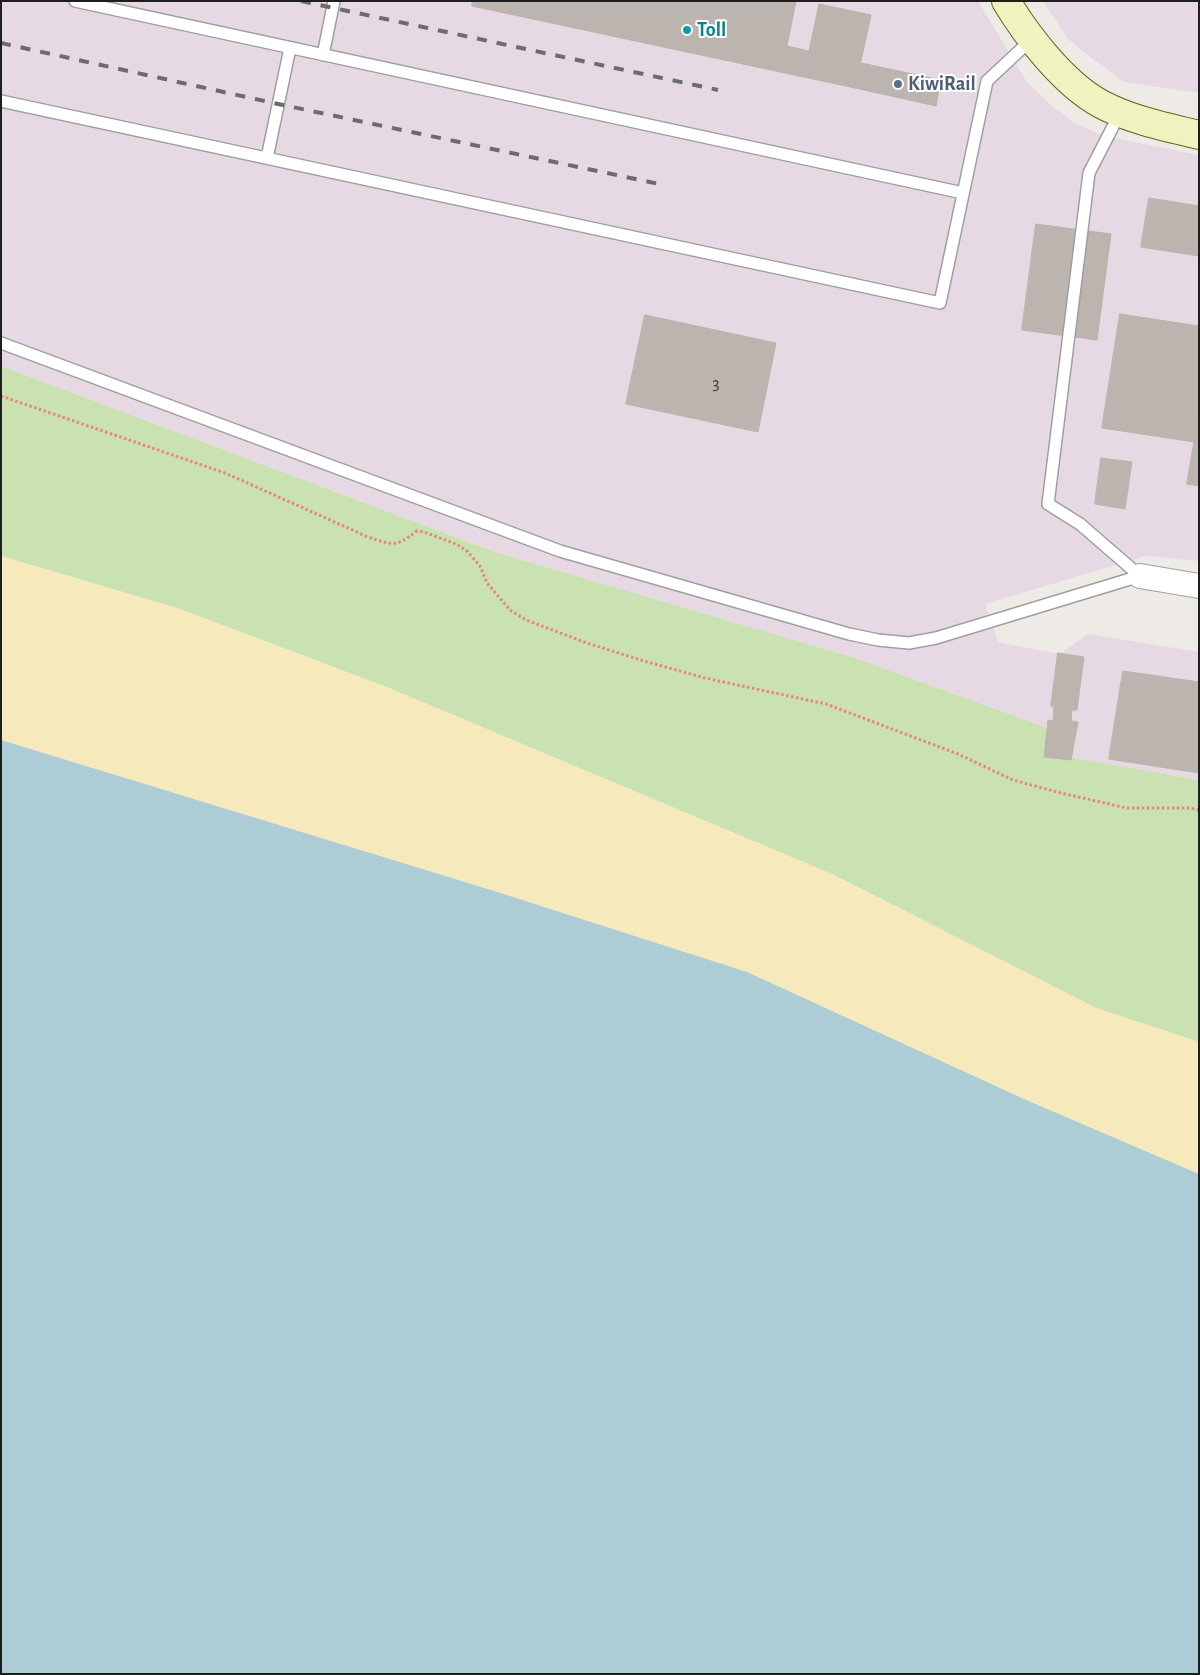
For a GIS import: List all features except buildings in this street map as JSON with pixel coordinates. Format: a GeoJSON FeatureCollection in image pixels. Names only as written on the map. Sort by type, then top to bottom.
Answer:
{"type":"FeatureCollection","features":[{"type":"Feature","properties":{"kind":"main road"},"geometry":{"type":"LineString","coordinates":[[1006,1],[1032,39],[1070,82],[1101,104],[1139,120],[1199,136]]}},
{"type":"Feature","properties":{"kind":"street"},"geometry":{"type":"LineString","coordinates":[[1140,576],[1199,586]]}},
{"type":"Feature","properties":{"kind":"lane"},"geometry":{"type":"LineString","coordinates":[[75,1],[963,192]]}},
{"type":"Feature","properties":{"kind":"lane"},"geometry":{"type":"LineString","coordinates":[[323,54],[334,1]]}},
{"type":"Feature","properties":{"kind":"lane"},"geometry":{"type":"LineString","coordinates":[[1,101],[940,304],[987,81],[1032,39]]}},
{"type":"Feature","properties":{"kind":"lane"},"geometry":{"type":"LineString","coordinates":[[267,158],[290,48]]}},
{"type":"Feature","properties":{"kind":"lane"},"geometry":{"type":"LineString","coordinates":[[1120,113],[1089,174],[1048,504],[1080,524],[1140,576]]}},
{"type":"Feature","properties":{"kind":"lane"},"geometry":{"type":"LineString","coordinates":[[1,343],[560,551],[849,634],[878,640],[909,643],[936,638],[1140,576]]}},
{"type":"Feature","properties":{"kind":"path"},"geometry":{"type":"LineString","coordinates":[[1,396],[225,473],[389,544],[399,543],[417,531],[456,544],[467,552],[480,566],[487,582],[510,610],[526,620],[587,643],[705,678],[826,704],[958,754],[1013,780],[1127,808],[1199,810]]}},
{"type":"Feature","properties":{"kind":"shaded area"},"geometry":{"type":"Polygon","coordinates":[[[1,1],[978,1],[1027,82],[1051,105],[1073,122],[1097,133],[1199,155],[1199,561],[1146,556],[985,604],[998,642],[1060,654],[1088,634],[1199,652],[1199,780],[1047,753],[1048,728],[855,658],[495,552],[1,366],[1,1]]]}},
{"type":"Feature","properties":{"kind":"shaded area"},"geometry":{"type":"Polygon","coordinates":[[[1043,1],[1199,1],[1199,93],[1124,82],[1068,39],[1043,1]]]}},
{"type":"Feature","properties":{"kind":"green space"},"geometry":{"type":"Polygon","coordinates":[[[1,366],[495,552],[855,658],[1048,728],[1047,753],[1199,780],[1199,1042],[1096,1008],[834,875],[389,688],[177,608],[1,556],[1,366]]]}},
{"type":"Feature","properties":{"kind":"sand"},"geometry":{"type":"Polygon","coordinates":[[[1,556],[177,608],[389,688],[834,875],[1096,1008],[1199,1042],[1199,1174],[1024,1099],[747,972],[491,890],[1,740],[1,556]]]}},
{"type":"Feature","properties":{"kind":"water"},"geometry":{"type":"Polygon","coordinates":[[[1,740],[491,890],[747,972],[1024,1099],[1199,1174],[1199,1674],[1,1674],[1,740]]]}},
{"type":"Feature","properties":{"kind":"railway"},"geometry":{"type":"LineString","coordinates":[[301,1],[718,90]]}},
{"type":"Feature","properties":{"kind":"railway"},"geometry":{"type":"LineString","coordinates":[[1,43],[278,104],[664,185]]}},
{"type":"Feature","properties":{"kind":"place","name":"Toll"},"geometry":{"type":"Point","coordinates":[687,30]}},
{"type":"Feature","properties":{"kind":"place","name":"KiwiRail"},"geometry":{"type":"Point","coordinates":[898,84]}}]}
